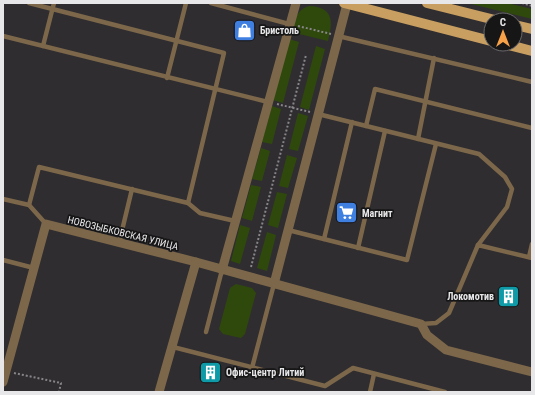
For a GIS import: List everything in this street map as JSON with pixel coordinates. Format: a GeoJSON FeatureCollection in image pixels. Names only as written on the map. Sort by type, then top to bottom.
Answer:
{"type":"FeatureCollection","features":[{"type":"Feature","properties":{"kind":"main road"},"geometry":{"type":"LineString","coordinates":[[346,3],[483,38]]}},
{"type":"Feature","properties":{"kind":"main road"},"geometry":{"type":"LineString","coordinates":[[428,3],[483,17]]}},
{"type":"Feature","properties":{"kind":"street"},"geometry":{"type":"LineString","coordinates":[[222,270],[234,221],[296,3]]}},
{"type":"Feature","properties":{"kind":"street"},"geometry":{"type":"LineString","coordinates":[[274,284],[346,3]]}},
{"type":"Feature","properties":{"kind":"street"},"geometry":{"type":"LineString","coordinates":[[3,382],[46,224]]}},
{"type":"Feature","properties":{"kind":"street","name":"НОВОЗЫБКОВСКАЯ УЛИЦА"},"geometry":{"type":"LineString","coordinates":[[46,224],[196,262],[421,324]]}},
{"type":"Feature","properties":{"kind":"street"},"geometry":{"type":"LineString","coordinates":[[159,392],[196,262]]}},
{"type":"Feature","properties":{"kind":"street"},"geometry":{"type":"LineString","coordinates":[[421,324],[426,335],[446,350],[532,372]]}},
{"type":"Feature","properties":{"kind":"lane"},"geometry":{"type":"LineString","coordinates":[[29,3],[224,53],[188,203]]}},
{"type":"Feature","properties":{"kind":"lane"},"geometry":{"type":"LineString","coordinates":[[43,46],[54,3]]}},
{"type":"Feature","properties":{"kind":"lane"},"geometry":{"type":"LineString","coordinates":[[167,78],[186,3]]}},
{"type":"Feature","properties":{"kind":"lane"},"geometry":{"type":"LineString","coordinates":[[211,3],[289,24]]}},
{"type":"Feature","properties":{"kind":"lane"},"geometry":{"type":"LineString","coordinates":[[3,36],[268,102]]}},
{"type":"Feature","properties":{"kind":"lane"},"geometry":{"type":"LineString","coordinates":[[338,36],[532,82]]}},
{"type":"Feature","properties":{"kind":"lane"},"geometry":{"type":"LineString","coordinates":[[418,139],[434,58]]}},
{"type":"Feature","properties":{"kind":"lane"},"geometry":{"type":"LineString","coordinates":[[366,126],[375,89],[532,128]]}},
{"type":"Feature","properties":{"kind":"lane"},"geometry":{"type":"LineString","coordinates":[[318,114],[479,154],[505,176],[512,189],[507,207],[478,245],[449,313],[436,323],[421,324]]}},
{"type":"Feature","properties":{"kind":"lane"},"geometry":{"type":"LineString","coordinates":[[324,239],[352,122]]}},
{"type":"Feature","properties":{"kind":"lane"},"geometry":{"type":"LineString","coordinates":[[358,248],[385,131]]}},
{"type":"Feature","properties":{"kind":"lane"},"geometry":{"type":"LineString","coordinates":[[288,230],[407,260],[436,144]]}},
{"type":"Feature","properties":{"kind":"lane"},"geometry":{"type":"LineString","coordinates":[[29,205],[39,167],[188,203],[200,213],[234,221]]}},
{"type":"Feature","properties":{"kind":"lane"},"geometry":{"type":"LineString","coordinates":[[120,243],[132,189]]}},
{"type":"Feature","properties":{"kind":"lane"},"geometry":{"type":"LineString","coordinates":[[3,199],[29,205],[46,224]]}},
{"type":"Feature","properties":{"kind":"lane"},"geometry":{"type":"LineString","coordinates":[[478,245],[530,258],[532,244]]}},
{"type":"Feature","properties":{"kind":"lane"},"geometry":{"type":"LineString","coordinates":[[3,260],[34,268]]}},
{"type":"Feature","properties":{"kind":"lane"},"geometry":{"type":"LineString","coordinates":[[206,332],[222,270]]}},
{"type":"Feature","properties":{"kind":"lane"},"geometry":{"type":"LineString","coordinates":[[252,368],[274,284]]}},
{"type":"Feature","properties":{"kind":"lane"},"geometry":{"type":"LineString","coordinates":[[173,347],[325,386],[353,368],[445,392]]}},
{"type":"Feature","properties":{"kind":"lane"},"geometry":{"type":"LineString","coordinates":[[370,392],[374,374]]}},
{"type":"Feature","properties":{"kind":"path"},"geometry":{"type":"LineString","coordinates":[[522,3],[532,6]]}},
{"type":"Feature","properties":{"kind":"path"},"geometry":{"type":"LineString","coordinates":[[289,24],[338,36]]}},
{"type":"Feature","properties":{"kind":"path"},"geometry":{"type":"LineString","coordinates":[[251,267],[306,55]]}},
{"type":"Feature","properties":{"kind":"path"},"geometry":{"type":"LineString","coordinates":[[268,102],[318,114]]}},
{"type":"Feature","properties":{"kind":"path"},"geometry":{"type":"LineString","coordinates":[[6,371],[60,383],[59,392]]}},
{"type":"Feature","properties":{"kind":"green space"},"geometry":{"type":"Polygon","coordinates":[[[467,3],[507,3],[532,9],[532,19],[523,17],[523,12],[504,12],[467,3]]]}},
{"type":"Feature","properties":{"kind":"green space"},"geometry":{"type":"Polygon","coordinates":[[[309,6],[323,9],[330,17],[331,28],[328,41],[291,32],[295,20],[301,10],[309,6]]]}},
{"type":"Feature","properties":{"kind":"green space"},"geometry":{"type":"Polygon","coordinates":[[[289,39],[299,42],[283,103],[273,100],[289,39]]]}},
{"type":"Feature","properties":{"kind":"green space"},"geometry":{"type":"Polygon","coordinates":[[[316,46],[325,49],[309,110],[300,107],[316,46]]]}},
{"type":"Feature","properties":{"kind":"green space"},"geometry":{"type":"Polygon","coordinates":[[[272,106],[281,109],[272,144],[262,142],[272,106]]]}},
{"type":"Feature","properties":{"kind":"green space"},"geometry":{"type":"Polygon","coordinates":[[[298,113],[308,116],[298,151],[289,149],[298,113]]]}},
{"type":"Feature","properties":{"kind":"green space"},"geometry":{"type":"Polygon","coordinates":[[[261,148],[270,151],[262,181],[252,179],[261,148]]]}},
{"type":"Feature","properties":{"kind":"green space"},"geometry":{"type":"Polygon","coordinates":[[[287,155],[297,158],[288,188],[279,186],[287,155]]]}},
{"type":"Feature","properties":{"kind":"green space"},"geometry":{"type":"Polygon","coordinates":[[[251,185],[261,187],[252,221],[242,218],[251,185]]]}},
{"type":"Feature","properties":{"kind":"green space"},"geometry":{"type":"Polygon","coordinates":[[[277,192],[287,194],[278,228],[268,225],[277,192]]]}},
{"type":"Feature","properties":{"kind":"green space"},"geometry":{"type":"Polygon","coordinates":[[[240,225],[250,228],[240,264],[231,261],[240,225]]]}},
{"type":"Feature","properties":{"kind":"green space"},"geometry":{"type":"Polygon","coordinates":[[[267,232],[276,235],[267,271],[257,268],[267,232]]]}},
{"type":"Feature","properties":{"kind":"green space"},"geometry":{"type":"Polygon","coordinates":[[[236,284],[252,288],[256,293],[245,334],[241,338],[223,334],[219,329],[230,288],[236,284]]]}},
{"type":"Feature","properties":{"kind":"place","name":"Бристоль"},"geometry":{"type":"Point","coordinates":[245,30]}},
{"type":"Feature","properties":{"kind":"place","name":"Магнит"},"geometry":{"type":"Point","coordinates":[347,213]}},
{"type":"Feature","properties":{"kind":"place","name":"Локомотив"},"geometry":{"type":"Point","coordinates":[509,296]}},
{"type":"Feature","properties":{"kind":"place","name":"Офис-центр Литий"},"geometry":{"type":"Point","coordinates":[210,372]}}]}
